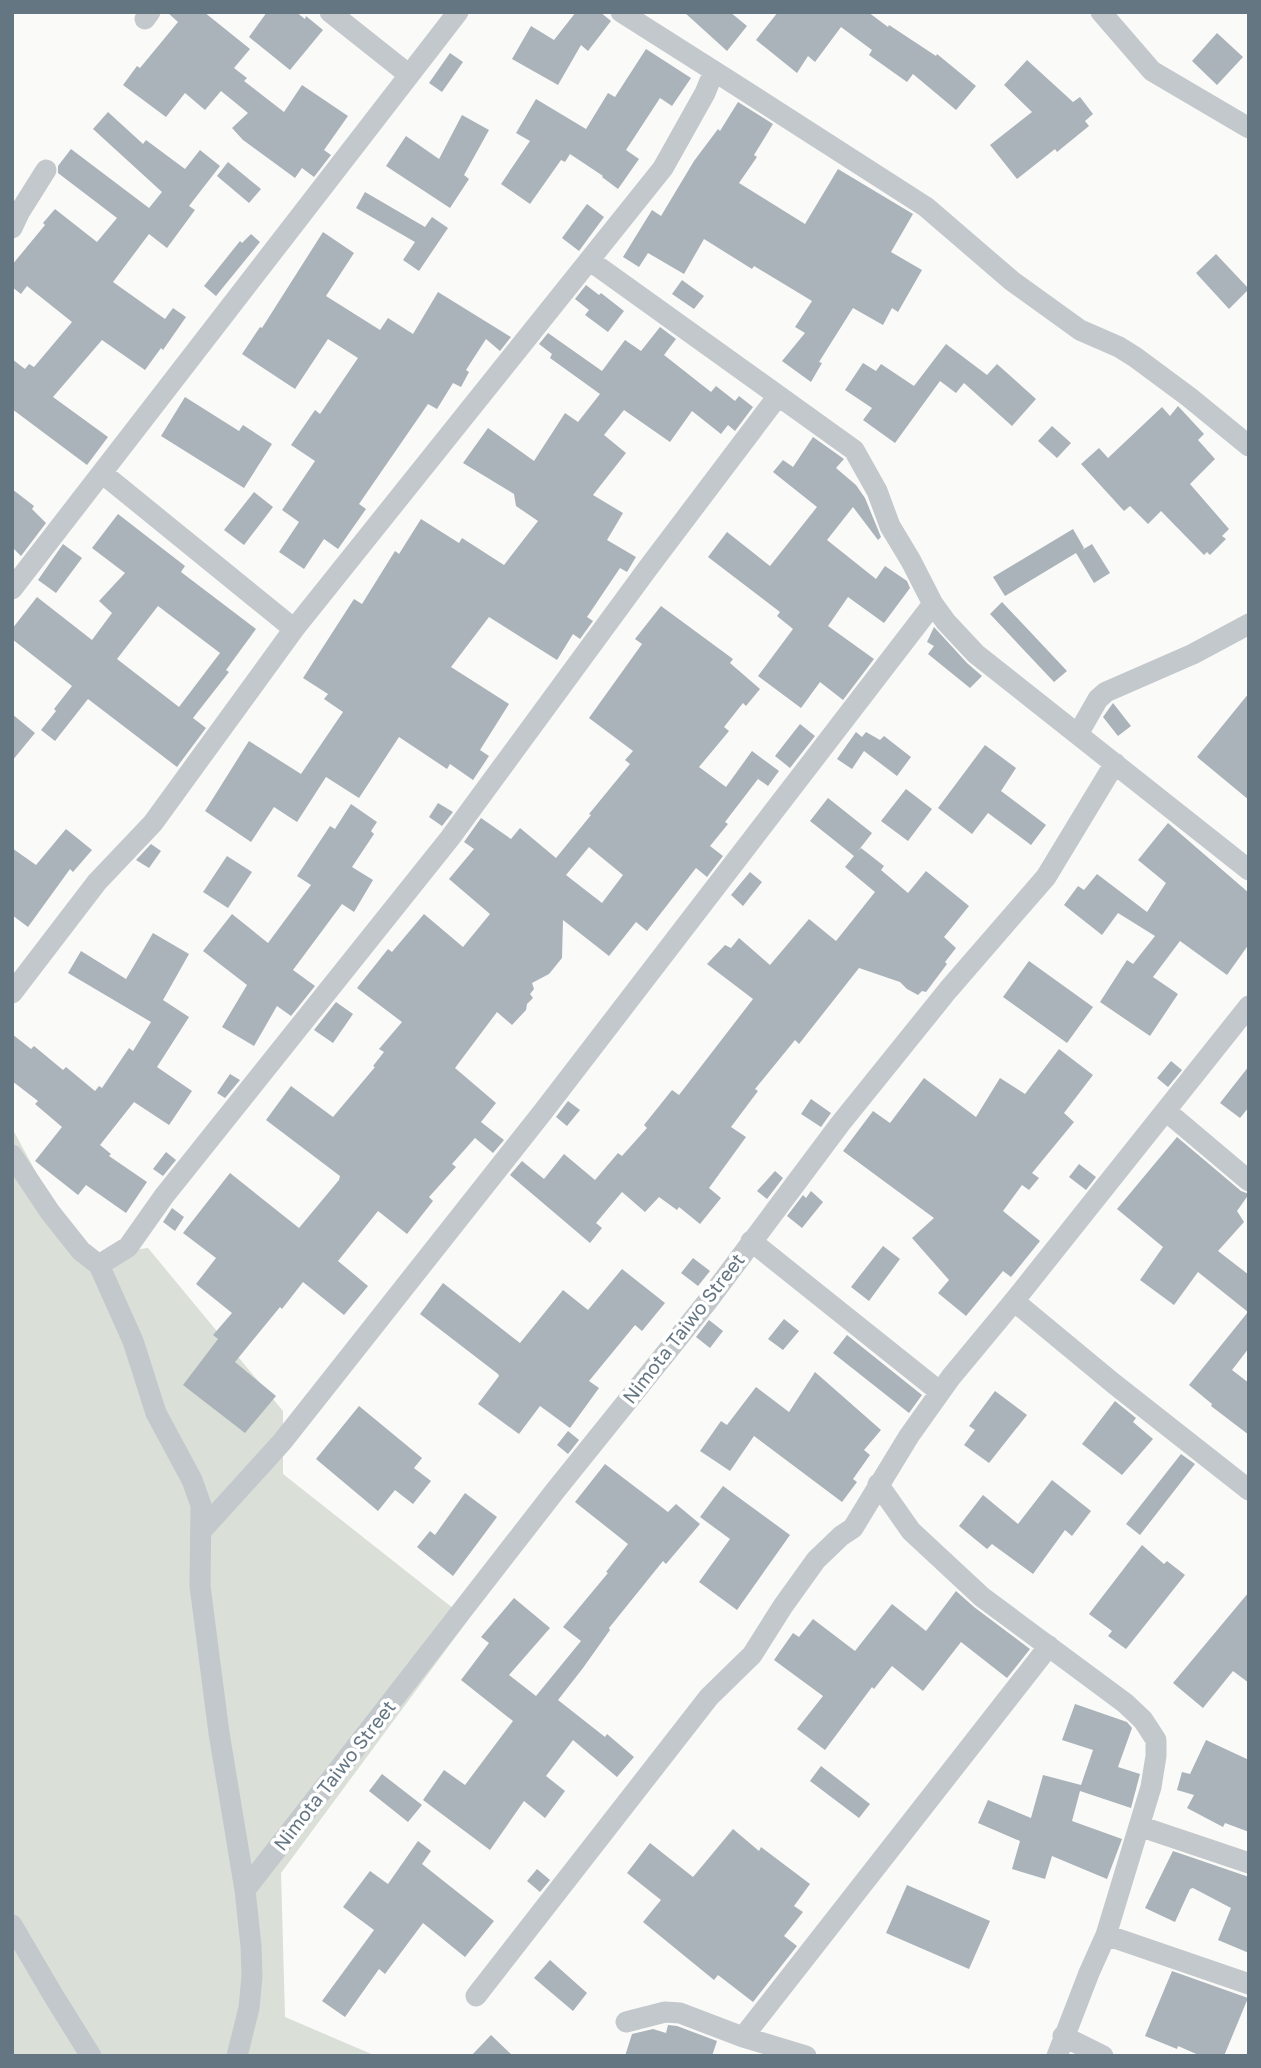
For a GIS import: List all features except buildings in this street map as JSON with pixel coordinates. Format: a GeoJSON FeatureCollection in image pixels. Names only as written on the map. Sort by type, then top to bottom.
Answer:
{"type":"FeatureCollection","features":[{"type":"Feature","properties":{"kind":"street"},"geometry":{"type":"LineString","coordinates":[[330,12],[408,74]]}},
{"type":"Feature","properties":{"kind":"street"},"geometry":{"type":"LineString","coordinates":[[12,589],[457,12]]}},
{"type":"Feature","properties":{"kind":"street"},"geometry":{"type":"LineString","coordinates":[[621,12],[926,207],[1012,281],[1080,330],[1119,346],[1135,357],[1249,446]]}},
{"type":"Feature","properties":{"kind":"street"},"geometry":{"type":"LineString","coordinates":[[1101,12],[1152,71],[1249,128]]}},
{"type":"Feature","properties":{"kind":"street"},"geometry":{"type":"LineString","coordinates":[[12,993],[97,882],[153,823],[294,629],[663,168],[705,93],[714,71]]}},
{"type":"Feature","properties":{"kind":"street"},"geometry":{"type":"LineString","coordinates":[[12,228],[46,170]]}},
{"type":"Feature","properties":{"kind":"street"},"geometry":{"type":"LineString","coordinates":[[589,260],[854,450],[877,491],[890,526],[933,604],[976,654],[1249,870]]}},
{"type":"Feature","properties":{"kind":"street"},"geometry":{"type":"LineString","coordinates":[[99,1265],[128,1247],[164,1196],[450,838],[778,396]]}},
{"type":"Feature","properties":{"kind":"street"},"geometry":{"type":"LineString","coordinates":[[102,473],[294,629]]}},
{"type":"Feature","properties":{"kind":"street"},"geometry":{"type":"LineString","coordinates":[[202,1530],[282,1442],[558,1092],[933,604]]}},
{"type":"Feature","properties":{"kind":"street"},"geometry":{"type":"LineString","coordinates":[[1078,734],[1098,699],[1106,692],[1193,654],[1249,624]]}},
{"type":"Feature","properties":{"kind":"street","name":"Nimota Taiwo Street"},"geometry":{"type":"LineString","coordinates":[[245,1890],[555,1491],[707,1302],[840,1124],[1016,908],[1046,877],[1115,763]]}},
{"type":"Feature","properties":{"kind":"street"},"geometry":{"type":"LineString","coordinates":[[476,1996],[709,1697],[752,1655],[816,1560],[853,1528],[878,1484],[940,1392],[1249,1006]]}},
{"type":"Feature","properties":{"kind":"street"},"geometry":{"type":"LineString","coordinates":[[1166,1111],[1249,1181]]}},
{"type":"Feature","properties":{"kind":"street"},"geometry":{"type":"LineString","coordinates":[[12,1156],[50,1212],[81,1251],[99,1265],[133,1341],[156,1413],[192,1480],[201,1505],[201,1586],[219,1734],[245,1890],[252,1976],[249,2008],[237,2056]]}},
{"type":"Feature","properties":{"kind":"street"},"geometry":{"type":"LineString","coordinates":[[751,1241],[940,1392]]}},
{"type":"Feature","properties":{"kind":"street"},"geometry":{"type":"LineString","coordinates":[[1014,1301],[1249,1490]]}},
{"type":"Feature","properties":{"kind":"street"},"geometry":{"type":"LineString","coordinates":[[878,1484],[911,1531],[982,1597],[1125,1703],[1154,1735],[1156,1756],[1151,1787],[1106,1934],[1060,2046],[1102,2056]]}},
{"type":"Feature","properties":{"kind":"street"},"geometry":{"type":"LineString","coordinates":[[743,2037],[1049,1646]]}},
{"type":"Feature","properties":{"kind":"street"},"geometry":{"type":"LineString","coordinates":[[1139,1826],[1249,1863]]}},
{"type":"Feature","properties":{"kind":"street"},"geometry":{"type":"LineString","coordinates":[[12,1924],[52,1995],[91,2056]]}},
{"type":"Feature","properties":{"kind":"street"},"geometry":{"type":"LineString","coordinates":[[1106,1934],[1249,1984]]}},
{"type":"Feature","properties":{"kind":"street"},"geometry":{"type":"LineString","coordinates":[[626,2022],[665,2012],[680,2013],[743,2037],[806,2056]]}},
{"type":"Feature","properties":{"kind":"shaded area"},"geometry":{"type":"Polygon","coordinates":[[[12,1128],[82,1257],[148,1248],[283,1411],[283,1474],[468,1620],[281,1873],[285,2017],[376,2056],[12,2056],[12,1128]]]}}]}
